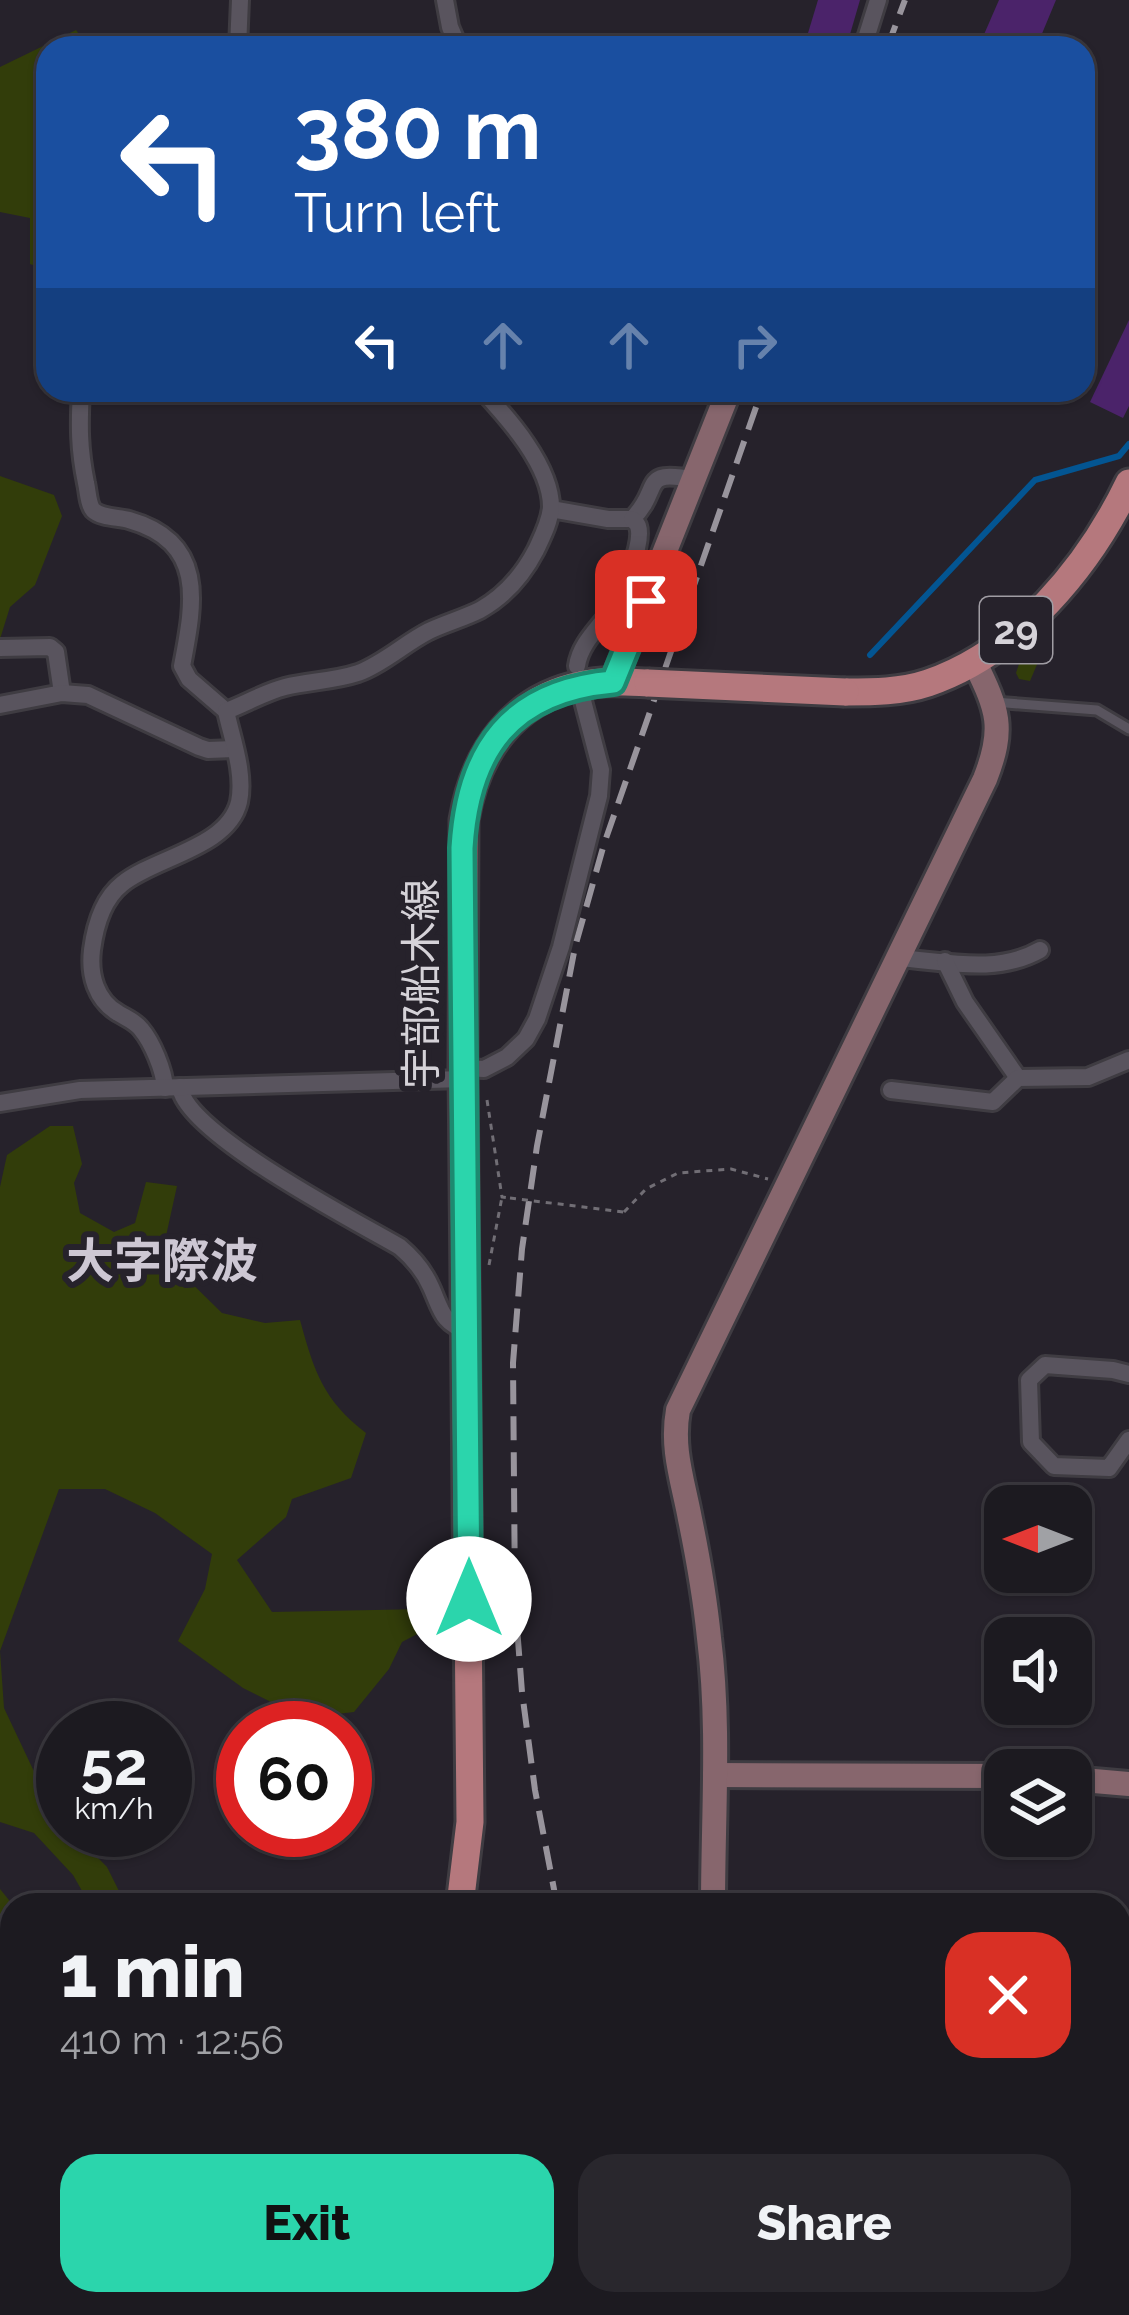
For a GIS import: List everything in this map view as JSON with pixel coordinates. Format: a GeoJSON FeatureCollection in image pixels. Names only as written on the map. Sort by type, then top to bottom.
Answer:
{"type":"FeatureCollection","features":[{"type":"Feature","properties":{"kind":"main road","name":"宇部船木線"},"geometry":{"type":"LineString","coordinates":[[462,1893],[470,1822],[470,1072],[462,848],[474,778],[493,741],[528,707],[582,685],[648,682],[885,692],[925,684],[974,663],[1028,619],[1076,570],[1129,483]]}},
{"type":"Feature","properties":{"kind":"street"},"geometry":{"type":"LineString","coordinates":[[445,0],[454,36]]}},
{"type":"Feature","properties":{"kind":"street"},"geometry":{"type":"LineString","coordinates":[[867,36],[878,0]]}},
{"type":"Feature","properties":{"kind":"street"},"geometry":{"type":"LineString","coordinates":[[240,36],[245,2]]}},
{"type":"Feature","properties":{"kind":"street"},"geometry":{"type":"LineString","coordinates":[[81,402],[79,450],[90,505],[98,513],[131,520],[168,537],[185,559],[192,597],[182,666],[226,711],[240,772],[238,807],[216,835],[122,884],[109,898],[92,953],[98,996],[145,1033],[164,1078],[189,1107],[246,1156],[400,1246],[430,1284],[440,1314],[453,1328],[468,1331]]}},
{"type":"Feature","properties":{"kind":"street"},"geometry":{"type":"LineString","coordinates":[[226,711],[286,687],[338,680],[364,670],[406,643],[481,609],[512,586],[545,532],[551,509],[535,459],[493,402]]}},
{"type":"Feature","properties":{"kind":"street"},"geometry":{"type":"LineString","coordinates":[[613,682],[724,402]]}},
{"type":"Feature","properties":{"kind":"street"},"geometry":{"type":"LineString","coordinates":[[551,509],[632,519],[655,480],[664,475],[695,480]]}},
{"type":"Feature","properties":{"kind":"street"},"geometry":{"type":"LineString","coordinates":[[577,666],[584,645],[616,603],[638,547],[638,526],[632,519]]}},
{"type":"Feature","properties":{"kind":"street"},"geometry":{"type":"LineString","coordinates":[[0,648],[50,647],[56,652],[62,693]]}},
{"type":"Feature","properties":{"kind":"street"},"geometry":{"type":"LineString","coordinates":[[713,1893],[716,1705],[709,1635],[674,1433],[678,1410],[995,754],[994,702],[974,663]]}},
{"type":"Feature","properties":{"kind":"street"},"geometry":{"type":"LineString","coordinates":[[0,705],[62,693],[88,695],[208,750],[234,749]]}},
{"type":"Feature","properties":{"kind":"street"},"geometry":{"type":"LineString","coordinates":[[0,1102],[80,1090],[470,1072],[507,1057],[526,1039],[537,1019],[561,947],[599,796],[601,770],[582,698]]}},
{"type":"Feature","properties":{"kind":"street"},"geometry":{"type":"LineString","coordinates":[[897,958],[1003,964],[1040,950]]}},
{"type":"Feature","properties":{"kind":"street"},"geometry":{"type":"LineString","coordinates":[[945,961],[964,1002],[1018,1078]]}},
{"type":"Feature","properties":{"kind":"street"},"geometry":{"type":"LineString","coordinates":[[891,1090],[993,1102],[1018,1078],[1088,1077],[1129,1060]]}},
{"type":"Feature","properties":{"kind":"street"},"geometry":{"type":"LineString","coordinates":[[1128,1443],[1109,1468],[1054,1466],[1031,1442],[1029,1380],[1045,1365],[1129,1374]]}},
{"type":"Feature","properties":{"kind":"street"},"geometry":{"type":"LineString","coordinates":[[715,1775],[984,1776]]}},
{"type":"Feature","properties":{"kind":"street"},"geometry":{"type":"LineString","coordinates":[[1092,1781],[1129,1784]]}},
{"type":"Feature","properties":{"kind":"lane"},"geometry":{"type":"LineString","coordinates":[[994,702],[1097,710],[1129,729]]}},
{"type":"Feature","properties":{"kind":"path"},"geometry":{"type":"LineString","coordinates":[[470,1072],[502,1196],[624,1212],[646,1189],[678,1173],[730,1169],[788,1184]]}},
{"type":"Feature","properties":{"kind":"green space"},"geometry":{"type":"Polygon","coordinates":[[[36,49],[36,266],[30,264],[30,218],[0,212],[0,67],[36,49]]]}},
{"type":"Feature","properties":{"kind":"green space"},"geometry":{"type":"Polygon","coordinates":[[[0,476],[54,495],[62,516],[35,585],[10,607],[0,639],[0,476]]]}},
{"type":"Feature","properties":{"kind":"green space"},"geometry":{"type":"Polygon","coordinates":[[[1053,627],[1030,681],[1019,679],[1019,664],[1053,627]]]}},
{"type":"Feature","properties":{"kind":"green space"},"geometry":{"type":"Polygon","coordinates":[[[50,1126],[73,1126],[82,1164],[74,1183],[80,1213],[114,1232],[135,1223],[146,1182],[177,1186],[166,1236],[171,1263],[222,1313],[265,1323],[300,1320],[322,1383],[340,1409],[366,1433],[351,1478],[292,1499],[286,1517],[237,1560],[272,1612],[425,1609],[425,1630],[402,1642],[389,1669],[363,1701],[269,1701],[178,1641],[205,1589],[212,1554],[155,1513],[105,1489],[59,1489],[0,1651],[0,1187],[7,1155],[50,1126]]]}},
{"type":"Feature","properties":{"kind":"green space"},"geometry":{"type":"Polygon","coordinates":[[[0,1651],[4,1708],[36,1776],[34,1833],[0,1822],[0,1651]]]}},
{"type":"Feature","properties":{"kind":"green space"},"geometry":{"type":"Polygon","coordinates":[[[56,1857],[97,1857],[120,1893],[83,1893],[56,1857]]]}},
{"type":"Feature","properties":{"kind":"building"},"geometry":{"type":"Polygon","coordinates":[[[818,0],[860,0],[850,36],[807,36],[818,0]]]}},
{"type":"Feature","properties":{"kind":"building"},"geometry":{"type":"Polygon","coordinates":[[[999,0],[1056,0],[1041,36],[983,36],[999,0]]]}},
{"type":"Feature","properties":{"kind":"building"},"geometry":{"type":"Polygon","coordinates":[[[1129,320],[1129,406],[1123,418],[1090,402],[1095,402],[1095,391],[1129,320]]]}},
{"type":"Feature","properties":{"kind":"waterway"},"geometry":{"type":"LineString","coordinates":[[870,655],[1035,480],[1119,456],[1129,444]]}},
{"type":"Feature","properties":{"kind":"railway"},"geometry":{"type":"LineString","coordinates":[[892,36],[905,0]]}},
{"type":"Feature","properties":{"kind":"railway"},"geometry":{"type":"LineString","coordinates":[[555,1893],[535,1790],[515,1601],[513,1363],[522,1249],[575,947],[604,844],[758,402]]}},
{"type":"Feature","properties":{"kind":"district","name":"大字際波"},"geometry":{"type":"Point","coordinates":[162,1261]}},
{"type":"Feature","properties":{"kind":"route"},"geometry":{"type":"LineString","coordinates":[[469,1599],[462,848],[468,793],[493,741],[528,707],[582,685],[613,682],[646,601]]}}]}
